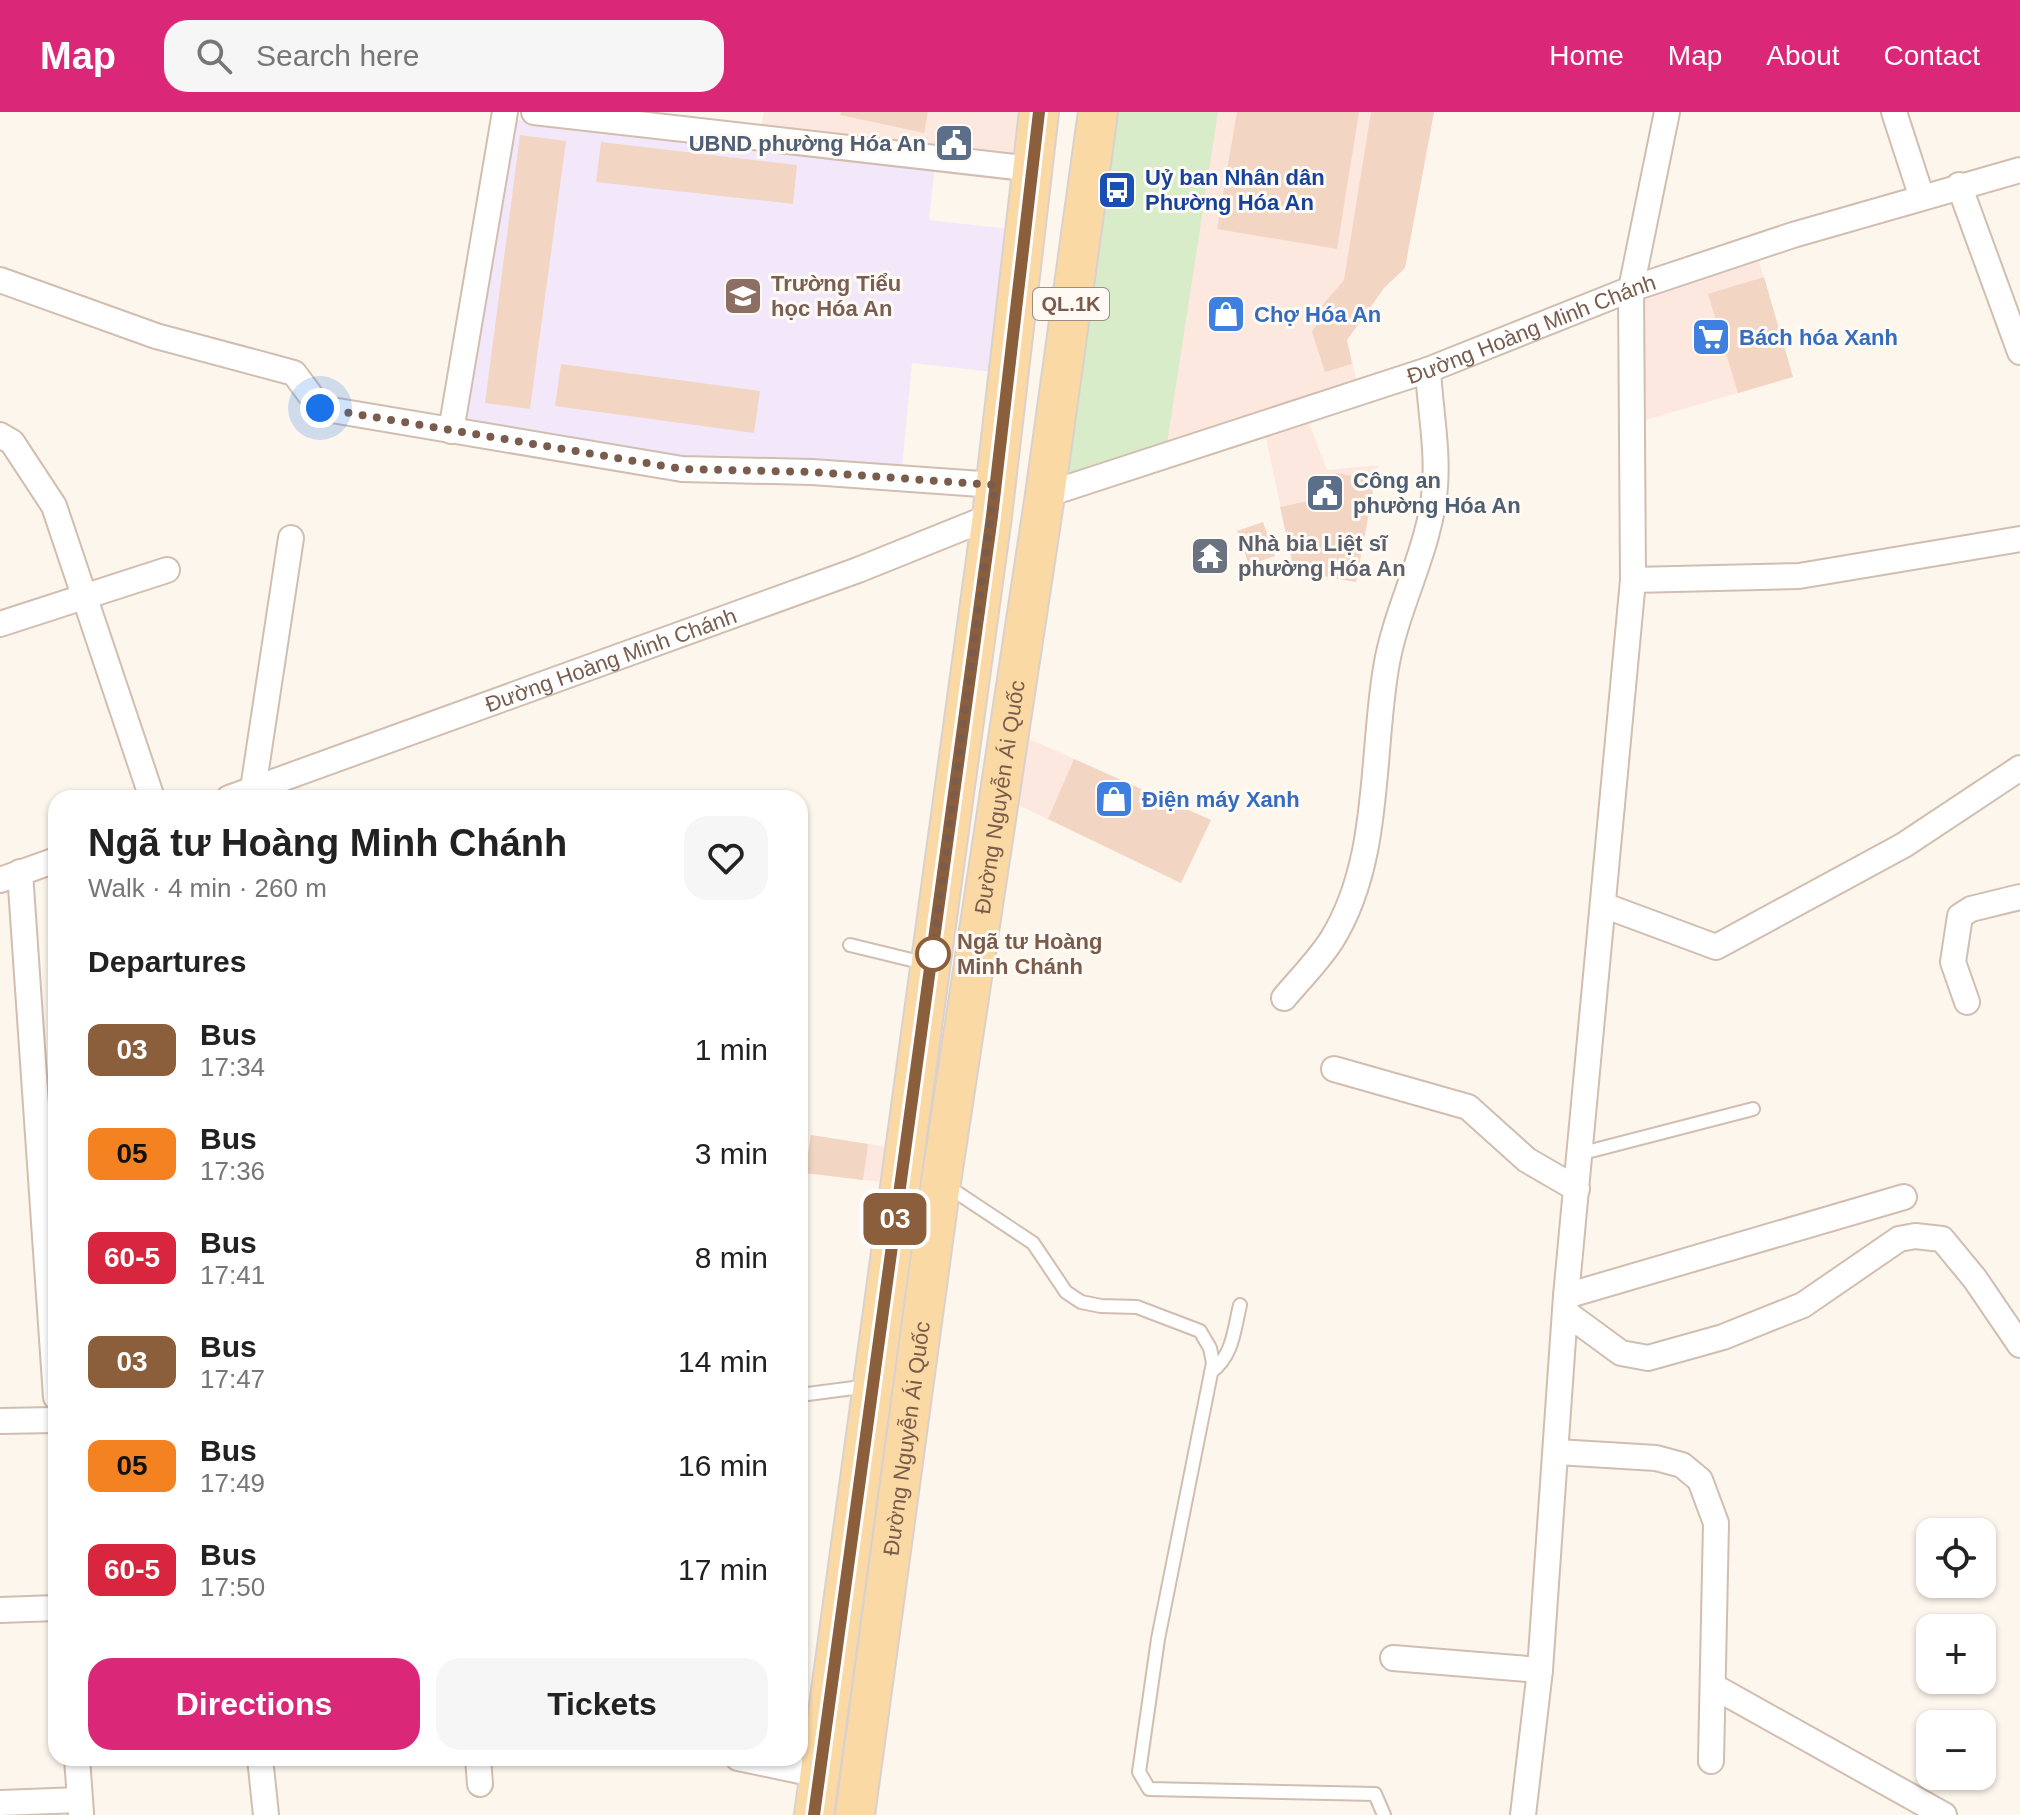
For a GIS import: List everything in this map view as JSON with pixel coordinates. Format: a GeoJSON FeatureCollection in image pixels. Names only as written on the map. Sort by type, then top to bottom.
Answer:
{"type":"FeatureCollection","features":[{"type":"Feature","properties":{"kind":"main road","name":"QL.1K"},"geometry":{"type":"LineString","coordinates":[[994,500],[1039,112]]}},
{"type":"Feature","properties":{"kind":"main road","name":"Đường Nguyễn Ái Quốc"},"geometry":{"type":"LineString","coordinates":[[855,1815],[941,1182],[1045,495],[1098,112]]}},
{"type":"Feature","properties":{"kind":"main road"},"geometry":{"type":"LineString","coordinates":[[994,500],[1045,495]]}},
{"type":"Feature","properties":{"kind":"main road","name":"Đường Nguyễn Ái Quốc"},"geometry":{"type":"LineString","coordinates":[[814,1815],[994,500]]}},
{"type":"Feature","properties":{"kind":"street"},"geometry":{"type":"LineString","coordinates":[[451,431],[505,112]]}},
{"type":"Feature","properties":{"kind":"street"},"geometry":{"type":"LineString","coordinates":[[534,112],[1033,169]]}},
{"type":"Feature","properties":{"kind":"street"},"geometry":{"type":"LineString","coordinates":[[1523,1815],[1540,1670],[1566,1304],[1633,580],[1631,289],[1667,112]]}},
{"type":"Feature","properties":{"kind":"street"},"geometry":{"type":"LineString","coordinates":[[1894,112],[1921,195]]}},
{"type":"Feature","properties":{"kind":"street","name":"Đường Hoàng Minh Chánh"},"geometry":{"type":"LineString","coordinates":[[1045,495],[1428,370],[1631,289],[1921,195],[2020,170]]}},
{"type":"Feature","properties":{"kind":"street"},"geometry":{"type":"LineString","coordinates":[[1959,185],[2020,352]]}},
{"type":"Feature","properties":{"kind":"street"},"geometry":{"type":"LineString","coordinates":[[0,280],[156,336],[294,373],[320,408],[682,469],[812,472],[994,500]]}},
{"type":"Feature","properties":{"kind":"street"},"geometry":{"type":"LineString","coordinates":[[1284,998],[1330,942],[1349,905],[1366,843],[1386,668],[1398,616],[1428,525],[1435,485],[1428,370]]}},
{"type":"Feature","properties":{"kind":"street"},"geometry":{"type":"LineString","coordinates":[[0,435],[12,442],[54,506],[149,790]]}},
{"type":"Feature","properties":{"kind":"street","name":"Đường Hoàng Minh Chánh"},"geometry":{"type":"LineString","coordinates":[[253,789],[858,570],[994,500]]}},
{"type":"Feature","properties":{"kind":"street"},"geometry":{"type":"LineString","coordinates":[[253,789],[291,538]]}},
{"type":"Feature","properties":{"kind":"street"},"geometry":{"type":"LineString","coordinates":[[1633,580],[1799,576],[2020,539]]}},
{"type":"Feature","properties":{"kind":"street"},"geometry":{"type":"LineString","coordinates":[[0,624],[167,570]]}},
{"type":"Feature","properties":{"kind":"street"},"geometry":{"type":"LineString","coordinates":[[1603,905],[1716,947],[1904,845],[2020,768]]}},
{"type":"Feature","properties":{"kind":"street"},"geometry":{"type":"LineString","coordinates":[[48,863],[10,876],[48,1306]]}},
{"type":"Feature","properties":{"kind":"street"},"geometry":{"type":"LineString","coordinates":[[1967,1002],[1953,962],[1960,916],[1971,909],[2020,897]]}},
{"type":"Feature","properties":{"kind":"street"},"geometry":{"type":"LineString","coordinates":[[1334,1069],[1468,1107],[1527,1160],[1577,1189]]}},
{"type":"Feature","properties":{"kind":"street"},"geometry":{"type":"LineString","coordinates":[[1566,1304],[1904,1197]]}},
{"type":"Feature","properties":{"kind":"street"},"geometry":{"type":"LineString","coordinates":[[1566,1304],[1621,1353],[1648,1358],[1723,1337],[1803,1305],[1899,1239],[1915,1236],[1942,1239],[1975,1279],[2020,1345]]}},
{"type":"Feature","properties":{"kind":"street"},"geometry":{"type":"LineString","coordinates":[[0,1421],[48,1420]]}},
{"type":"Feature","properties":{"kind":"street"},"geometry":{"type":"LineString","coordinates":[[1557,1452],[1656,1458],[1682,1465],[1700,1480],[1716,1523],[1711,1761]]}},
{"type":"Feature","properties":{"kind":"street"},"geometry":{"type":"LineString","coordinates":[[0,1610],[48,1608]]}},
{"type":"Feature","properties":{"kind":"street"},"geometry":{"type":"LineString","coordinates":[[1393,1658],[1540,1670]]}},
{"type":"Feature","properties":{"kind":"street"},"geometry":{"type":"LineString","coordinates":[[1713,1686],[1944,1815]]}},
{"type":"Feature","properties":{"kind":"street"},"geometry":{"type":"LineString","coordinates":[[0,1803],[80,1807],[77,1766]]}},
{"type":"Feature","properties":{"kind":"street"},"geometry":{"type":"LineString","coordinates":[[261,1766],[266,1815]]}},
{"type":"Feature","properties":{"kind":"street"},"geometry":{"type":"LineString","coordinates":[[479,1766],[480,1784]]}},
{"type":"Feature","properties":{"kind":"street"},"geometry":{"type":"LineString","coordinates":[[776,1766],[819,1775]]}},
{"type":"Feature","properties":{"kind":"lane"},"geometry":{"type":"LineString","coordinates":[[850,945],[931,965]]}},
{"type":"Feature","properties":{"kind":"lane"},"geometry":{"type":"LineString","coordinates":[[1579,1154],[1753,1109]]}},
{"type":"Feature","properties":{"kind":"lane"},"geometry":{"type":"LineString","coordinates":[[941,1182],[1033,1243],[1066,1292],[1081,1302],[1137,1307],[1200,1331],[1210,1348],[1211,1372],[1158,1639],[1139,1772],[1149,1789],[1375,1794],[1384,1815]]}},
{"type":"Feature","properties":{"kind":"lane"},"geometry":{"type":"LineString","coordinates":[[1211,1372],[1224,1362],[1230,1350],[1240,1305]]}},
{"type":"Feature","properties":{"kind":"lane"},"geometry":{"type":"LineString","coordinates":[[808,1394],[872,1385]]}},
{"type":"Feature","properties":{"kind":"shaded area","name":"UBND phường Hóa An"},"geometry":{"type":"Polygon","coordinates":[[[764,112],[1023,112],[1018,157],[761,128],[764,112]]]}},
{"type":"Feature","properties":{"kind":"shaded area","name":"Chợ Hóa An"},"geometry":{"type":"Polygon","coordinates":[[[1115,112],[1434,112],[1405,268],[1384,288],[1347,340],[1357,382],[1064,478],[1115,112]]]}},
{"type":"Feature","properties":{"kind":"shaded area","name":"Trường Tiểu học Hóa An"},"geometry":{"type":"Polygon","coordinates":[[[514,119],[552,127],[935,166],[929,220],[1009,229],[993,372],[912,363],[902,467],[683,460],[463,421],[514,119]]]}},
{"type":"Feature","properties":{"kind":"shaded area","name":"Bách hóa Xanh"},"geometry":{"type":"Polygon","coordinates":[[[1758,258],[1793,377],[1642,421],[1641,297],[1758,258]]]}},
{"type":"Feature","properties":{"kind":"shaded area","name":"Công an phường Hóa An"},"geometry":{"type":"Polygon","coordinates":[[[1308,420],[1327,470],[1378,465],[1356,582],[1318,575],[1296,579],[1265,434],[1308,420]]]}},
{"type":"Feature","properties":{"kind":"shaded area","name":"Điện máy Xanh"},"geometry":{"type":"Polygon","coordinates":[[[1025,737],[1211,820],[1181,883],[1014,803],[1025,737]]]}},
{"type":"Feature","properties":{"kind":"shaded area"},"geometry":{"type":"Polygon","coordinates":[[[811,1135],[887,1147],[882,1182],[808,1173],[811,1135]]]}},
{"type":"Feature","properties":{"kind":"green space"},"geometry":{"type":"Polygon","coordinates":[[[1115,112],[1218,112],[1167,444],[1064,478],[1115,112]]]}},
{"type":"Feature","properties":{"kind":"building"},"geometry":{"type":"Polygon","coordinates":[[[841,112],[928,112],[924,133],[840,115],[841,112]]]}},
{"type":"Feature","properties":{"kind":"building"},"geometry":{"type":"Polygon","coordinates":[[[1237,112],[1359,112],[1337,249],[1217,229],[1237,112]]]}},
{"type":"Feature","properties":{"kind":"building"},"geometry":{"type":"Polygon","coordinates":[[[1371,112],[1434,112],[1405,268],[1384,288],[1347,340],[1352,364],[1325,372],[1312,332],[1319,320],[1314,315],[1344,280],[1371,112]]]}},
{"type":"Feature","properties":{"kind":"building"},"geometry":{"type":"Polygon","coordinates":[[[520,135],[566,141],[530,409],[485,403],[520,135]]]}},
{"type":"Feature","properties":{"kind":"building"},"geometry":{"type":"Polygon","coordinates":[[[601,142],[797,165],[793,204],[596,182],[601,142]]]}},
{"type":"Feature","properties":{"kind":"building"},"geometry":{"type":"Polygon","coordinates":[[[1764,277],[1793,377],[1738,393],[1708,294],[1764,277]]]}},
{"type":"Feature","properties":{"kind":"building"},"geometry":{"type":"Polygon","coordinates":[[[561,364],[760,391],[754,433],[555,406],[561,364]]]}},
{"type":"Feature","properties":{"kind":"building","name":"Công an phường Hóa An"},"geometry":{"type":"Polygon","coordinates":[[[1336,473],[1375,480],[1356,582],[1318,575],[1296,579],[1280,507],[1332,496],[1336,473]]]}},
{"type":"Feature","properties":{"kind":"building"},"geometry":{"type":"Polygon","coordinates":[[[1263,522],[1275,556],[1249,565],[1237,531],[1263,522]]]}},
{"type":"Feature","properties":{"kind":"building","name":"Điện máy Xanh"},"geometry":{"type":"Polygon","coordinates":[[[1074,759],[1211,820],[1181,883],[1048,819],[1074,759]]]}},
{"type":"Feature","properties":{"kind":"building"},"geometry":{"type":"Polygon","coordinates":[[[811,1135],[868,1144],[863,1180],[808,1173],[811,1135]]]}},
{"type":"Feature","properties":{"kind":"bus line","name":"03"},"geometry":{"type":"LineString","coordinates":[[814,1815],[992,516],[1039,112]]}},
{"type":"Feature","properties":{"kind":"place","name":"UBND phường Hóa An"},"geometry":{"type":"Point","coordinates":[954,143]}},
{"type":"Feature","properties":{"kind":"place","name":"Uỷ ban Nhân dân Phường Hóa An"},"geometry":{"type":"Point","coordinates":[1117,190]}},
{"type":"Feature","properties":{"kind":"place","name":"Trường Tiểu học Hóa An"},"geometry":{"type":"Point","coordinates":[743,296]}},
{"type":"Feature","properties":{"kind":"place","name":"Chợ Hóa An"},"geometry":{"type":"Point","coordinates":[1226,314]}},
{"type":"Feature","properties":{"kind":"place","name":"Bách hóa Xanh"},"geometry":{"type":"Point","coordinates":[1711,337]}},
{"type":"Feature","properties":{"kind":"place","name":"Công an phường Hóa An"},"geometry":{"type":"Point","coordinates":[1325,493]}},
{"type":"Feature","properties":{"kind":"place","name":"Nhà bia Liệt sĩ phường Hóa An"},"geometry":{"type":"Point","coordinates":[1210,556]}},
{"type":"Feature","properties":{"kind":"place","name":"Điện máy Xanh"},"geometry":{"type":"Point","coordinates":[1114,799]}},
{"type":"Feature","properties":{"kind":"place","name":"Ngã tư Hoàng Minh Chánh"},"geometry":{"type":"Point","coordinates":[933,954]}},
{"type":"Feature","properties":{"kind":"route"},"geometry":{"type":"LineString","coordinates":[[320,408],[682,469],[812,472],[995,485],[931,965],[933,954]]}}]}
